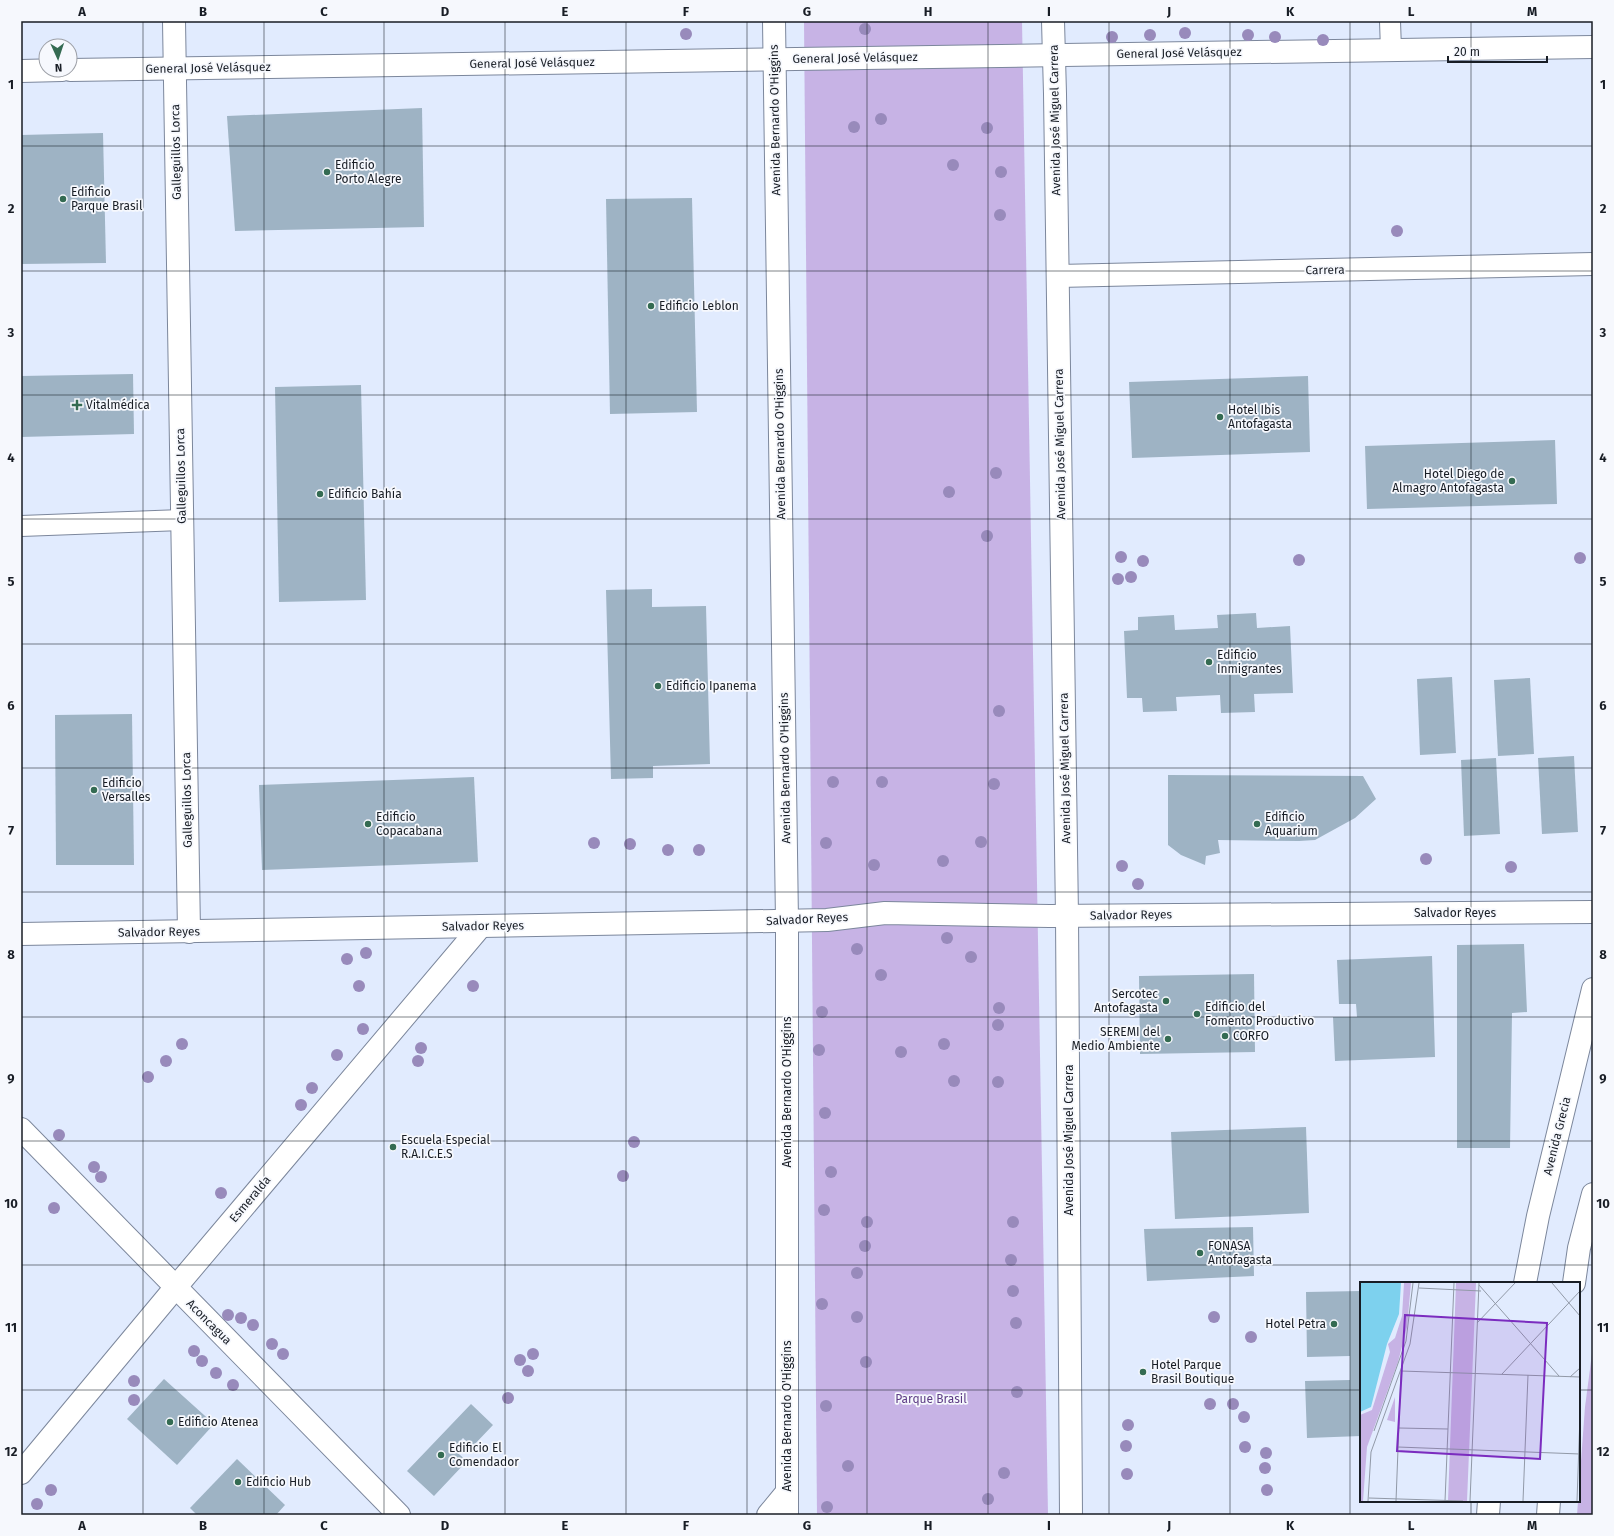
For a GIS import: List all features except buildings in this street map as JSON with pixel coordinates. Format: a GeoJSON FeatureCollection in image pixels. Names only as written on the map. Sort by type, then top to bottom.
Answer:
{"type":"FeatureCollection","features":[{"type":"Feature","properties":{"kind":"main road","name":"Galleguillos Lorca"},"geometry":{"type":"LineString","coordinates":[[174,21],[189,932]]}},
{"type":"Feature","properties":{"kind":"main road","name":"Avenida Bernardo O'Higgins"},"geometry":{"type":"LineString","coordinates":[[774,21],[787,921],[787,1515]]}},
{"type":"Feature","properties":{"kind":"main road","name":"Avenida José Miguel Carrera"},"geometry":{"type":"LineString","coordinates":[[1053,21],[1067,916],[1071,1515]]}},
{"type":"Feature","properties":{"kind":"main road","name":"General José Velásquez"},"geometry":{"type":"LineString","coordinates":[[78,70],[1593,47]]}},
{"type":"Feature","properties":{"kind":"main road"},"geometry":{"type":"LineString","coordinates":[[21,71],[38,71]]}},
{"type":"Feature","properties":{"kind":"main road","name":"Carrera"},"geometry":{"type":"LineString","coordinates":[[1058,276],[1593,264]]}},
{"type":"Feature","properties":{"kind":"main road","name":"Salvador Reyes"},"geometry":{"type":"LineString","coordinates":[[21,934],[787,921],[827,920],[885,913],[1067,916],[1593,912]]}},
{"type":"Feature","properties":{"kind":"main road","name":"Esmeralda"},"geometry":{"type":"LineString","coordinates":[[21,1473],[175,1288],[481,926]]}},
{"type":"Feature","properties":{"kind":"main road","name":"Avenida Grecia"},"geometry":{"type":"LineString","coordinates":[[1525,1282],[1538,1216],[1593,989]]}},
{"type":"Feature","properties":{"kind":"main road","name":"Aconcagua"},"geometry":{"type":"LineString","coordinates":[[21,1129],[175,1288],[399,1515]]}},
{"type":"Feature","properties":{"kind":"main road"},"geometry":{"type":"LineString","coordinates":[[1574,1282],[1579,1248],[1593,1194]]}},
{"type":"Feature","properties":{"kind":"main road"},"geometry":{"type":"LineString","coordinates":[[768,1515],[787,1492]]}},
{"type":"Feature","properties":{"kind":"main road"},"geometry":{"type":"LineString","coordinates":[[1488,1515],[1489,1502]]}},
{"type":"Feature","properties":{"kind":"main road"},"geometry":{"type":"LineString","coordinates":[[1548,1515],[1549,1502]]}},
{"type":"Feature","properties":{"kind":"lane"},"geometry":{"type":"LineString","coordinates":[[1390,21],[1391,50]]}},
{"type":"Feature","properties":{"kind":"lane"},"geometry":{"type":"LineString","coordinates":[[21,526],[182,520]]}},
{"type":"Feature","properties":{"kind":"green space","name":"Parque Brasil"},"geometry":{"type":"Polygon","coordinates":[[[804,21],[1022,21],[1048,1515],[817,1515],[804,21]]]}},
{"type":"Feature","properties":{"kind":"green space"},"geometry":{"type":"Polygon","coordinates":[[[1593,1346],[1593,1515],[1577,1515],[1578,1502],[1580,1502],[1580,1474],[1585,1407],[1593,1346]]]}},
{"type":"Feature","properties":{"kind":"place","name":"Edificio Porto Alegre"},"geometry":{"type":"Point","coordinates":[327,172]}},
{"type":"Feature","properties":{"kind":"place","name":"Edificio Parque Brasil"},"geometry":{"type":"Point","coordinates":[63,199]}},
{"type":"Feature","properties":{"kind":"place","name":"Edificio Leblon"},"geometry":{"type":"Point","coordinates":[651,306]}},
{"type":"Feature","properties":{"kind":"place","name":"Vitalmédica"},"geometry":{"type":"Point","coordinates":[77,405]}},
{"type":"Feature","properties":{"kind":"place","name":"Hotel Ibis Antofagasta"},"geometry":{"type":"Point","coordinates":[1220,417]}},
{"type":"Feature","properties":{"kind":"place","name":"Hotel Diego de Almagro Antofagasta"},"geometry":{"type":"Point","coordinates":[1512,481]}},
{"type":"Feature","properties":{"kind":"place","name":"Edificio Bahía"},"geometry":{"type":"Point","coordinates":[320,494]}},
{"type":"Feature","properties":{"kind":"place","name":"Edificio Inmigrantes"},"geometry":{"type":"Point","coordinates":[1209,662]}},
{"type":"Feature","properties":{"kind":"place","name":"Edificio Ipanema"},"geometry":{"type":"Point","coordinates":[658,686]}},
{"type":"Feature","properties":{"kind":"place","name":"Edificio Versalles"},"geometry":{"type":"Point","coordinates":[94,790]}},
{"type":"Feature","properties":{"kind":"place","name":"Edificio Copacabana"},"geometry":{"type":"Point","coordinates":[368,824]}},
{"type":"Feature","properties":{"kind":"place","name":"Edificio Aquarium"},"geometry":{"type":"Point","coordinates":[1257,824]}},
{"type":"Feature","properties":{"kind":"place","name":"Sercotec Antofagasta"},"geometry":{"type":"Point","coordinates":[1166,1001]}},
{"type":"Feature","properties":{"kind":"place","name":"Edificio del Fomento Productivo"},"geometry":{"type":"Point","coordinates":[1197,1014]}},
{"type":"Feature","properties":{"kind":"place","name":"CORFO"},"geometry":{"type":"Point","coordinates":[1225,1036]}},
{"type":"Feature","properties":{"kind":"place","name":"SEREMI del Medio Ambiente"},"geometry":{"type":"Point","coordinates":[1168,1039]}},
{"type":"Feature","properties":{"kind":"place","name":"Escuela Especial R.A.I.C.E.S"},"geometry":{"type":"Point","coordinates":[393,1147]}},
{"type":"Feature","properties":{"kind":"place","name":"FONASA Antofagasta"},"geometry":{"type":"Point","coordinates":[1200,1253]}},
{"type":"Feature","properties":{"kind":"place","name":"Hotel Petra"},"geometry":{"type":"Point","coordinates":[1334,1324]}},
{"type":"Feature","properties":{"kind":"place","name":"Hotel Parque Brasil Boutique"},"geometry":{"type":"Point","coordinates":[1143,1372]}},
{"type":"Feature","properties":{"kind":"place","name":"Edificio Atenea"},"geometry":{"type":"Point","coordinates":[170,1422]}},
{"type":"Feature","properties":{"kind":"place","name":"Edificio El Comendador"},"geometry":{"type":"Point","coordinates":[441,1455]}},
{"type":"Feature","properties":{"kind":"place","name":"Edificio Hub"},"geometry":{"type":"Point","coordinates":[238,1482]}}]}
